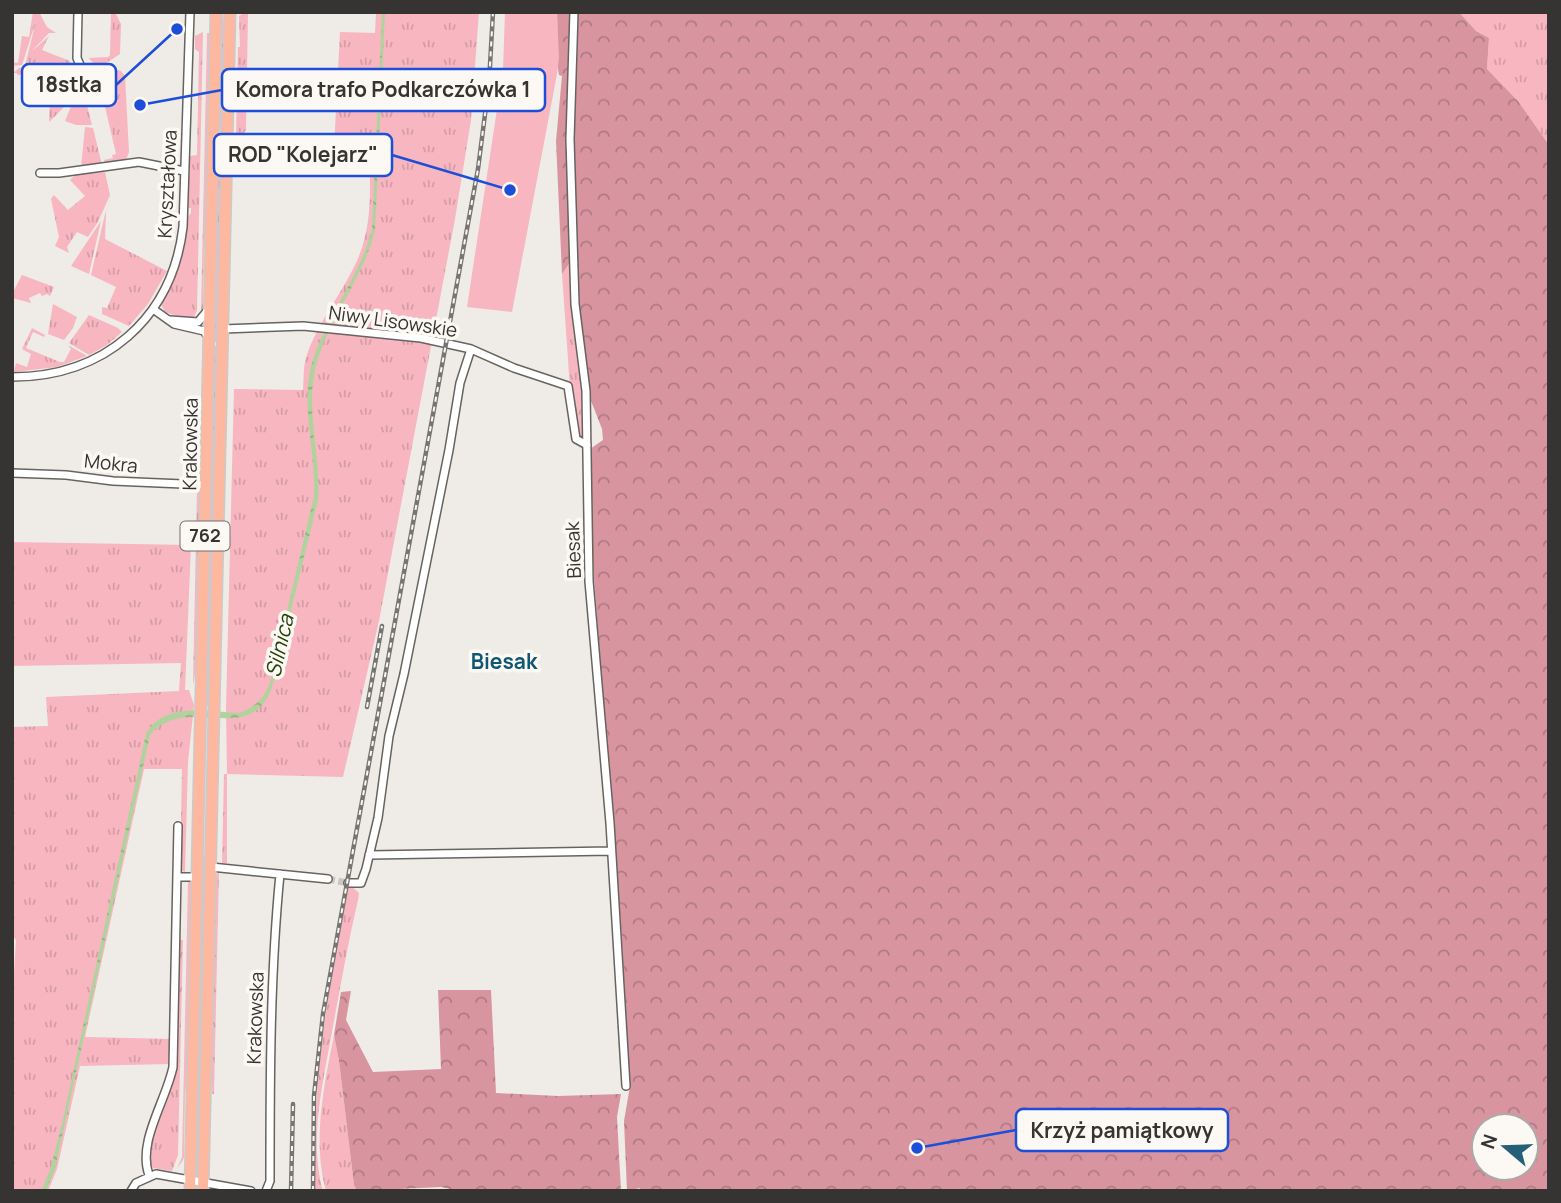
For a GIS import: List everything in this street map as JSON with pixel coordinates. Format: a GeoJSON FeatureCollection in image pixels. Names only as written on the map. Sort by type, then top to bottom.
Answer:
{"type":"FeatureCollection","features":[{"type":"Feature","properties":{"kind":"main road","name":"Krakowska"},"geometry":{"type":"LineString","coordinates":[[190,1191],[216,12]]}},
{"type":"Feature","properties":{"kind":"main road","name":"Krakowska"},"geometry":{"type":"LineString","coordinates":[[203,1186],[230,12]]}},
{"type":"Feature","properties":{"kind":"street"},"geometry":{"type":"LineString","coordinates":[[78,12],[77,58],[80,65]]}},
{"type":"Feature","properties":{"kind":"street","name":"Kryształowa"},"geometry":{"type":"LineString","coordinates":[[12,377],[39,377],[65,372],[88,363],[117,346],[153,309],[168,282],[183,227],[190,12]]}},
{"type":"Feature","properties":{"kind":"street","name":"Biesak"},"geometry":{"type":"LineString","coordinates":[[574,12],[570,138],[576,313],[586,391],[587,530],[591,603],[626,1086]]}},
{"type":"Feature","properties":{"kind":"street"},"geometry":{"type":"LineString","coordinates":[[40,173],[60,173],[139,162],[184,171]]}},
{"type":"Feature","properties":{"kind":"street"},"geometry":{"type":"LineString","coordinates":[[169,320],[198,322],[210,304]]}},
{"type":"Feature","properties":{"kind":"street"},"geometry":{"type":"LineString","coordinates":[[153,309],[179,327],[204,331],[209,338]]}},
{"type":"Feature","properties":{"kind":"street","name":"Niwy Lisowskie"},"geometry":{"type":"LineString","coordinates":[[223,329],[324,327],[421,338],[471,349],[514,369],[568,386],[576,439],[587,445]]}},
{"type":"Feature","properties":{"kind":"street"},"geometry":{"type":"LineString","coordinates":[[348,883],[356,884],[362,881],[369,855],[381,798],[390,732],[449,450],[460,383],[471,349]]}},
{"type":"Feature","properties":{"kind":"street","name":"Mokra"},"geometry":{"type":"LineString","coordinates":[[12,473],[206,485]]}},
{"type":"Feature","properties":{"kind":"street"},"geometry":{"type":"LineString","coordinates":[[149,1175],[144,1163],[146,1145],[170,1083],[173,1067],[178,826]]}},
{"type":"Feature","properties":{"kind":"street"},"geometry":{"type":"LineString","coordinates":[[369,855],[611,851]]}},
{"type":"Feature","properties":{"kind":"street"},"geometry":{"type":"LineString","coordinates":[[211,867],[328,879]]}},
{"type":"Feature","properties":{"kind":"street","name":"Krakowska"},"geometry":{"type":"LineString","coordinates":[[266,1190],[270,1181],[272,1019],[280,874]]}},
{"type":"Feature","properties":{"kind":"street"},"geometry":{"type":"LineString","coordinates":[[177,877],[198,877]]}},
{"type":"Feature","properties":{"kind":"street"},"geometry":{"type":"LineString","coordinates":[[131,1191],[136,1183],[156,1174],[191,1178],[203,1186],[251,1191]]}},
{"type":"Feature","properties":{"kind":"green space"},"geometry":{"type":"Polygon","coordinates":[[[33,12],[39,12],[47,27],[56,33],[49,33],[31,52],[49,36],[42,50],[70,61],[70,64],[25,66],[36,21],[22,65],[12,66],[12,62],[18,63],[22,36],[29,37],[33,12]]]}},
{"type":"Feature","properties":{"kind":"green space"},"geometry":{"type":"Polygon","coordinates":[[[111,12],[115,12],[121,24],[120,54],[106,63],[94,64],[89,58],[110,55],[111,12]]]}},
{"type":"Feature","properties":{"kind":"green space"},"geometry":{"type":"Polygon","coordinates":[[[221,12],[225,40],[218,342],[213,342],[221,12]]]}},
{"type":"Feature","properties":{"kind":"green space"},"geometry":{"type":"Polygon","coordinates":[[[248,12],[246,130],[241,137],[236,138],[239,16],[248,12]]]}},
{"type":"Feature","properties":{"kind":"green space"},"geometry":{"type":"Polygon","coordinates":[[[376,12],[479,12],[471,120],[455,219],[379,621],[343,777],[227,774],[226,708],[234,389],[303,390],[305,362],[311,345],[353,269],[367,230],[370,203],[369,148],[334,148],[340,32],[375,33],[376,12]]]}},
{"type":"Feature","properties":{"kind":"green space"},"geometry":{"type":"Polygon","coordinates":[[[505,12],[557,12],[559,58],[512,312],[467,307],[503,70],[505,12]]]}},
{"type":"Feature","properties":{"kind":"green space"},"geometry":{"type":"Polygon","coordinates":[[[557,12],[1459,12],[1476,31],[1489,38],[1487,69],[1518,101],[1549,145],[1549,1191],[639,1191],[640,1188],[627,1191],[624,1121],[630,1086],[621,927],[590,528],[590,449],[603,440],[602,429],[588,393],[571,261],[562,274],[556,141],[562,76],[559,75],[557,12]]]}},
{"type":"Feature","properties":{"kind":"green space"},"geometry":{"type":"Polygon","coordinates":[[[1459,12],[1549,12],[1549,145],[1518,101],[1487,69],[1489,38],[1476,31],[1459,12]]]}},
{"type":"Feature","properties":{"kind":"green space"},"geometry":{"type":"Polygon","coordinates":[[[203,32],[197,310],[194,318],[165,312],[160,302],[176,271],[184,243],[186,220],[191,213],[191,208],[188,208],[190,156],[197,155],[199,52],[195,49],[195,36],[203,32]]]}},
{"type":"Feature","properties":{"kind":"green space"},"geometry":{"type":"Polygon","coordinates":[[[207,33],[211,49],[207,224],[203,311],[199,318],[201,312],[207,33]]]}},
{"type":"Feature","properties":{"kind":"green space"},"geometry":{"type":"Polygon","coordinates":[[[79,66],[75,90],[49,122],[51,70],[17,75],[13,73],[19,68],[79,66]]]}},
{"type":"Feature","properties":{"kind":"green space"},"geometry":{"type":"Polygon","coordinates":[[[93,66],[106,66],[121,71],[125,76],[129,152],[126,160],[105,163],[104,160],[113,158],[112,155],[116,154],[103,98],[114,94],[106,69],[87,71],[93,66]]]}},
{"type":"Feature","properties":{"kind":"green space"},"geometry":{"type":"Polygon","coordinates":[[[81,82],[92,125],[76,125],[65,121],[81,82]]]}},
{"type":"Feature","properties":{"kind":"green space"},"geometry":{"type":"Polygon","coordinates":[[[85,127],[93,128],[102,165],[81,167],[85,127]]]}},
{"type":"Feature","properties":{"kind":"green space"},"geometry":{"type":"Polygon","coordinates":[[[105,172],[110,195],[88,237],[77,232],[67,247],[69,253],[55,246],[59,237],[51,199],[54,195],[68,210],[85,196],[70,180],[75,175],[105,172]]]}},
{"type":"Feature","properties":{"kind":"green space"},"geometry":{"type":"Polygon","coordinates":[[[111,199],[106,212],[105,239],[167,271],[148,304],[129,326],[102,314],[102,307],[107,308],[116,287],[91,275],[105,214],[111,199]]]}},
{"type":"Feature","properties":{"kind":"green space"},"geometry":{"type":"Polygon","coordinates":[[[101,221],[89,274],[71,266],[101,221]]]}},
{"type":"Feature","properties":{"kind":"green space"},"geometry":{"type":"Polygon","coordinates":[[[571,261],[583,414],[584,436],[581,439],[577,437],[570,388],[562,274],[571,261]]]}},
{"type":"Feature","properties":{"kind":"green space"},"geometry":{"type":"Polygon","coordinates":[[[22,275],[54,287],[50,296],[42,296],[40,293],[29,298],[31,303],[12,298],[22,275]]]}},
{"type":"Feature","properties":{"kind":"green space"},"geometry":{"type":"Polygon","coordinates":[[[53,304],[77,317],[64,340],[48,334],[53,304]]]}},
{"type":"Feature","properties":{"kind":"green space"},"geometry":{"type":"Polygon","coordinates":[[[89,315],[122,332],[89,355],[69,343],[89,315]]]}},
{"type":"Feature","properties":{"kind":"green space"},"geometry":{"type":"Polygon","coordinates":[[[32,328],[45,335],[44,337],[33,332],[26,348],[60,362],[64,362],[71,349],[68,345],[87,356],[57,367],[14,372],[16,363],[27,367],[31,354],[22,349],[32,328]]]}},
{"type":"Feature","properties":{"kind":"green space"},"geometry":{"type":"Polygon","coordinates":[[[213,346],[218,346],[210,706],[206,706],[213,346]]]}},
{"type":"Feature","properties":{"kind":"green space"},"geometry":{"type":"Polygon","coordinates":[[[197,487],[201,489],[198,673],[193,685],[197,487]]]}},
{"type":"Feature","properties":{"kind":"green space"},"geometry":{"type":"Polygon","coordinates":[[[12,542],[191,545],[185,690],[189,690],[194,705],[188,762],[185,873],[180,869],[182,769],[144,769],[85,1037],[172,1039],[171,1064],[80,1066],[57,1169],[48,1191],[12,1191],[12,971],[14,972],[16,940],[12,935],[12,727],[48,726],[46,697],[179,691],[181,663],[12,666],[12,542]]]}},
{"type":"Feature","properties":{"kind":"green space"},"geometry":{"type":"Polygon","coordinates":[[[224,774],[227,774],[227,863],[222,864],[224,774]]]}},
{"type":"Feature","properties":{"kind":"green space"},"geometry":{"type":"Polygon","coordinates":[[[202,857],[207,857],[199,1158],[198,1059],[202,857]]]}},
{"type":"Feature","properties":{"kind":"green space"},"geometry":{"type":"Polygon","coordinates":[[[219,871],[214,1094],[212,1094],[215,878],[219,871]]]}},
{"type":"Feature","properties":{"kind":"green space"},"geometry":{"type":"Polygon","coordinates":[[[188,881],[192,882],[189,1058],[184,1158],[177,1169],[182,1157],[188,881]]]}},
{"type":"Feature","properties":{"kind":"green space"},"geometry":{"type":"Polygon","coordinates":[[[348,883],[359,893],[319,1108],[317,1150],[323,1191],[315,1191],[316,1121],[323,1031],[348,883]]]}},
{"type":"Feature","properties":{"kind":"green space"},"geometry":{"type":"Polygon","coordinates":[[[178,940],[183,940],[178,1155],[172,1171],[153,1168],[147,1149],[174,1077],[178,940]]]}},
{"type":"Feature","properties":{"kind":"green space"},"geometry":{"type":"Polygon","coordinates":[[[438,990],[491,990],[496,1093],[558,1096],[621,1094],[617,1117],[621,1191],[459,1191],[441,1187],[357,1191],[334,1035],[341,992],[351,991],[346,1020],[373,1072],[441,1069],[438,990]]]}},
{"type":"Feature","properties":{"kind":"green space"},"geometry":{"type":"Polygon","coordinates":[[[334,1035],[357,1191],[326,1191],[322,1172],[321,1113],[334,1035]]]}},
{"type":"Feature","properties":{"kind":"water","name":"Silnica"},"geometry":{"type":"Polygon","coordinates":[[[382,12],[385,12],[375,231],[362,267],[327,335],[315,370],[312,402],[318,500],[273,684],[263,704],[250,714],[235,718],[182,718],[165,723],[150,735],[55,1169],[46,1191],[41,1191],[50,1170],[62,1124],[146,734],[154,724],[175,713],[245,711],[258,702],[270,683],[314,496],[308,414],[311,367],[324,332],[359,264],[372,229],[382,12]]]}},
{"type":"Feature","properties":{"kind":"tunnel"},"geometry":{"type":"LineString","coordinates":[[328,879],[348,883]]}},
{"type":"Feature","properties":{"kind":"railway"},"geometry":{"type":"LineString","coordinates":[[313,1191],[314,1096],[323,1014],[478,169],[489,83],[493,12]]}},
{"type":"Feature","properties":{"kind":"railway"},"geometry":{"type":"LineString","coordinates":[[367,707],[382,626]]}},
{"type":"Feature","properties":{"kind":"railway"},"geometry":{"type":"LineString","coordinates":[[291,1191],[293,1104]]}},
{"type":"Feature","properties":{"kind":"place","name":"18stka"},"geometry":{"type":"Point","coordinates":[177,29]}},
{"type":"Feature","properties":{"kind":"place","name":"Komora trafo Podkarczówka 1"},"geometry":{"type":"Point","coordinates":[140,105]}},
{"type":"Feature","properties":{"kind":"place","name":"ROD \"Kolejarz\""},"geometry":{"type":"Point","coordinates":[510,190]}},
{"type":"Feature","properties":{"kind":"place","name":"Krzyż pamiątkowy"},"geometry":{"type":"Point","coordinates":[917,1148]}},
{"type":"Feature","properties":{"kind":"district","name":"Biesak"},"geometry":{"type":"Point","coordinates":[504,662]}}]}
